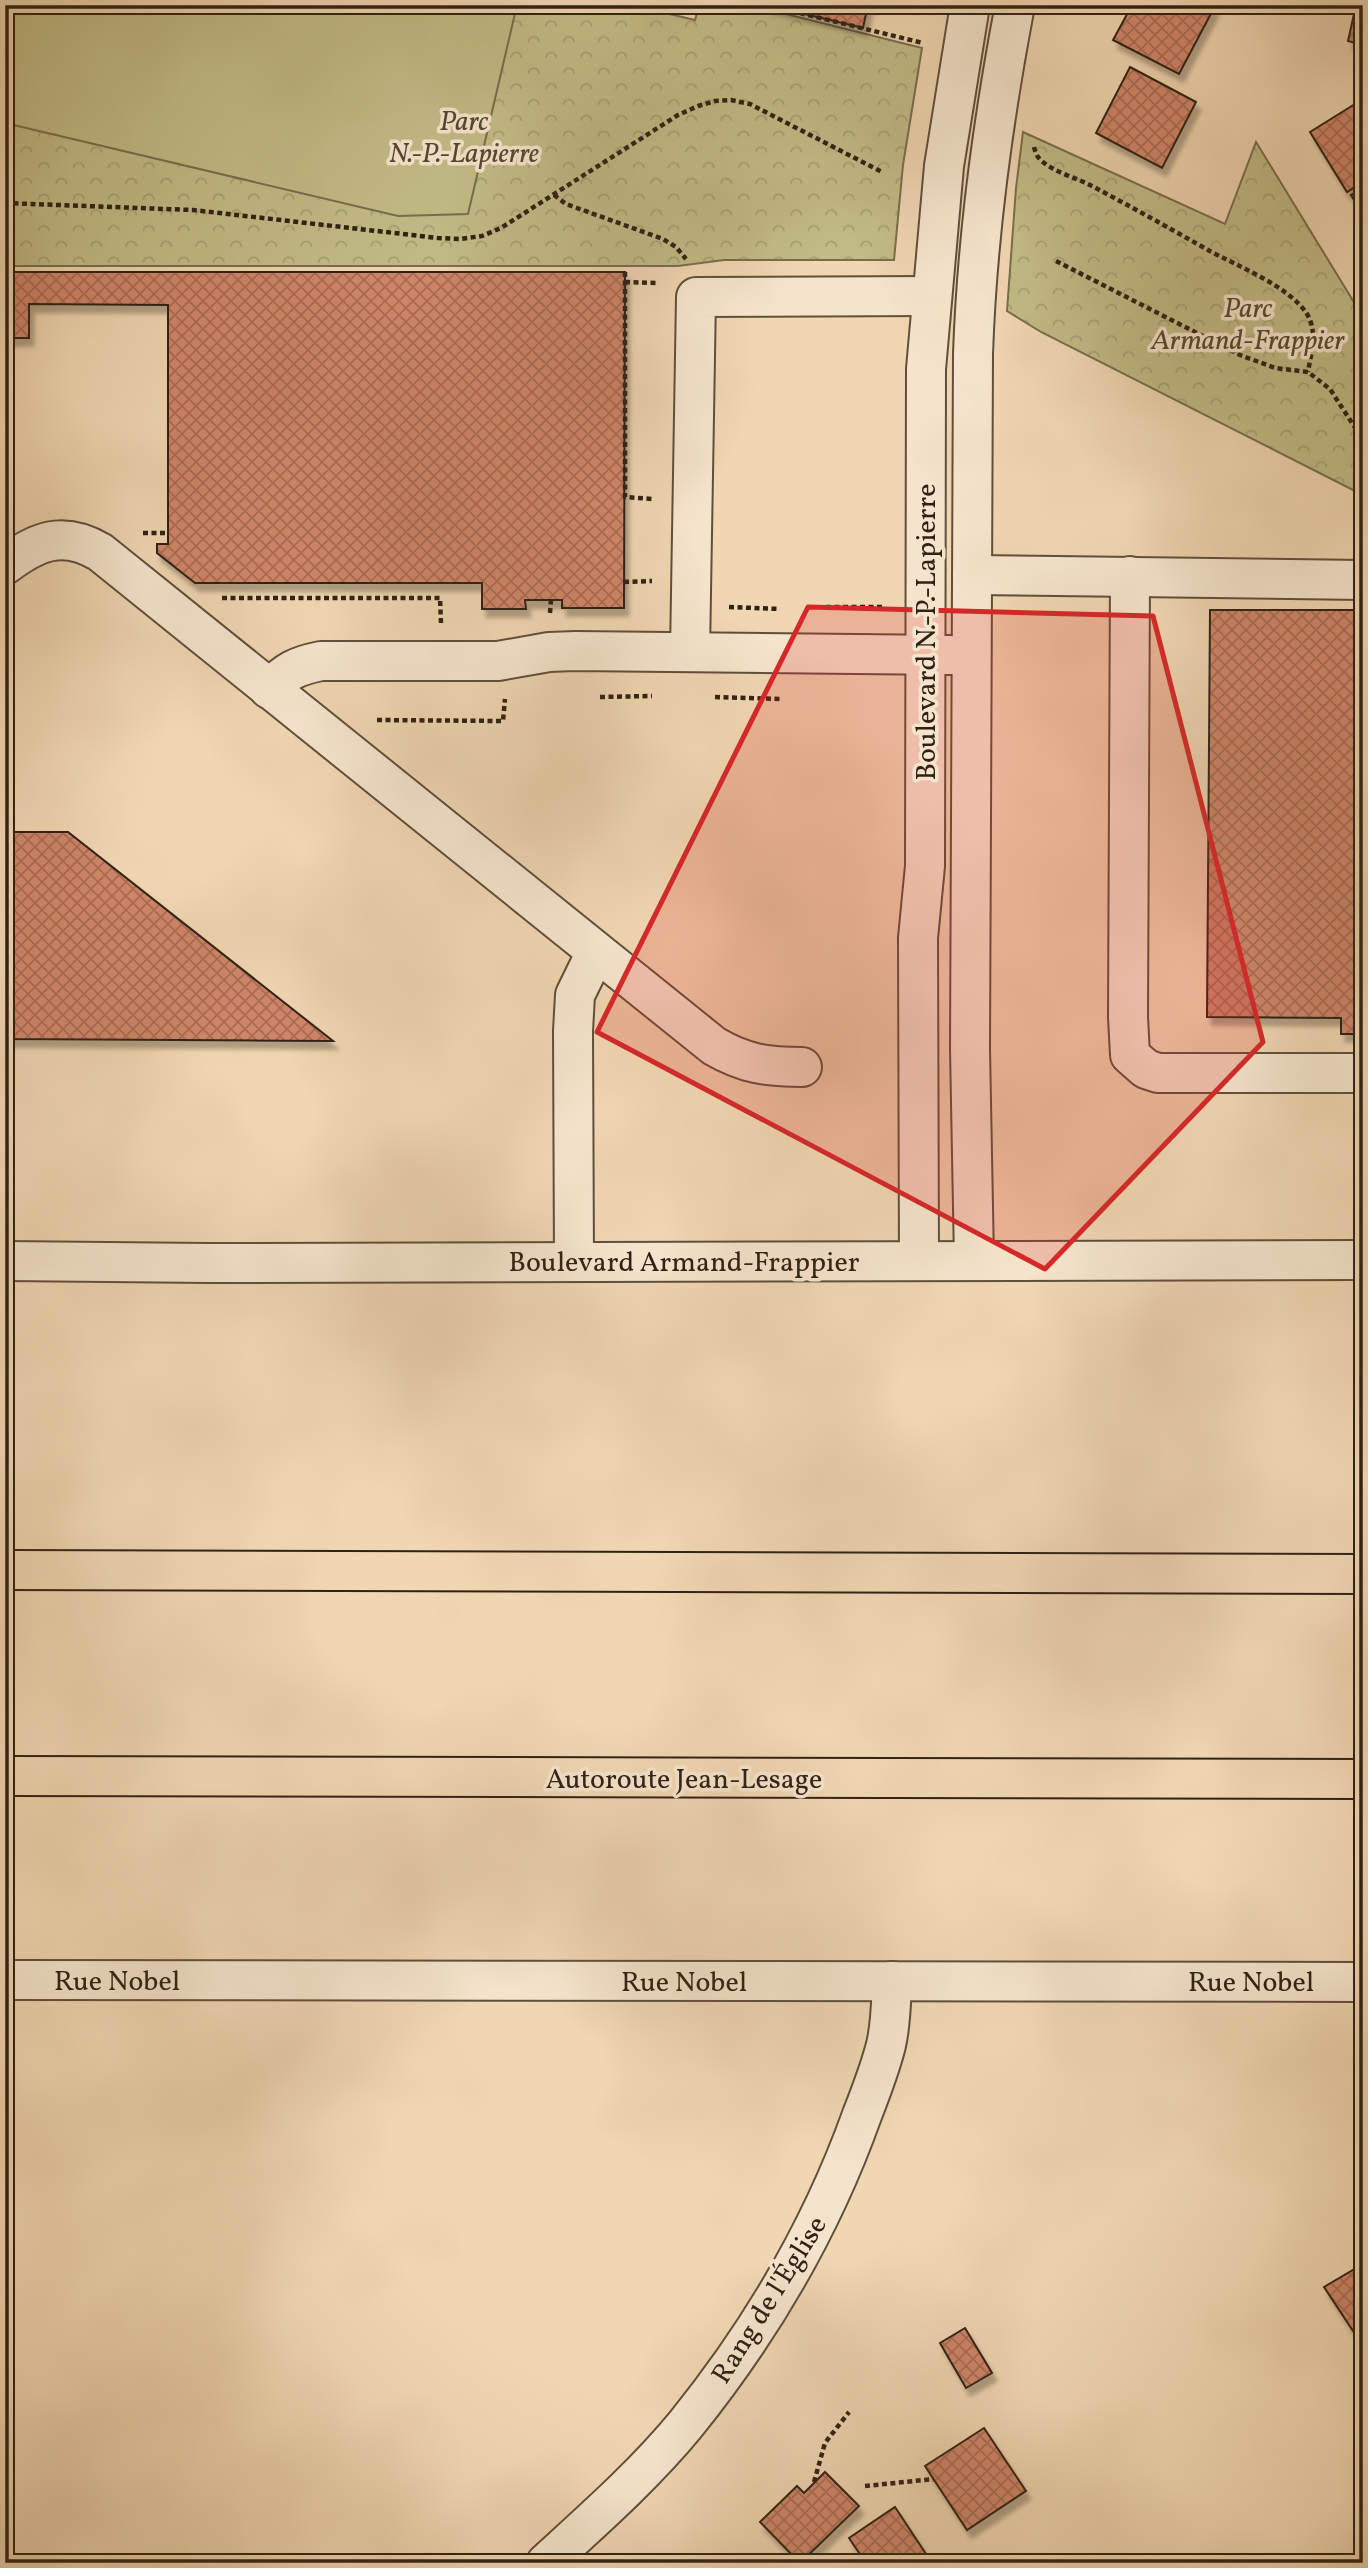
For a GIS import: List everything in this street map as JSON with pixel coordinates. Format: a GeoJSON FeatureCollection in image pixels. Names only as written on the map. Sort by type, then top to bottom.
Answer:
{"type":"FeatureCollection","features":[{"type":"Feature","properties":{"kind":"highway"},"geometry":{"type":"LineString","coordinates":[[5,1570],[1363,1574]]}},
{"type":"Feature","properties":{"kind":"highway","name":"Autoroute Jean-Lesage"},"geometry":{"type":"LineString","coordinates":[[5,1776],[1363,1779]]}},
{"type":"Feature","properties":{"kind":"street","name":"Boulevard N.-P.-Lapierre"},"geometry":{"type":"LineString","coordinates":[[919,1261],[918,938],[925,866],[926,369],[944,166],[970,5]]}},
{"type":"Feature","properties":{"kind":"street","name":"Boulevard N.-P.-Lapierre"},"geometry":{"type":"LineString","coordinates":[[974,1260],[970,1035],[973,354],[978,262],[995,123],[1015,5]]}},
{"type":"Feature","properties":{"kind":"street"},"geometry":{"type":"LineString","coordinates":[[690,652],[696,297],[931,296]]}},
{"type":"Feature","properties":{"kind":"street"},"geometry":{"type":"LineString","coordinates":[[5,565],[25,549],[46,542],[66,540],[83,543],[100,552],[714,1046],[732,1057],[760,1066],[802,1067]]}},
{"type":"Feature","properties":{"kind":"street"},"geometry":{"type":"LineString","coordinates":[[972,575],[1363,580]]}},
{"type":"Feature","properties":{"kind":"street"},"geometry":{"type":"LineString","coordinates":[[1130,576],[1130,1055],[1146,1069],[1158,1073],[1363,1073]]}},
{"type":"Feature","properties":{"kind":"street"},"geometry":{"type":"LineString","coordinates":[[269,689],[285,673],[298,666],[321,661],[498,661],[550,652],[971,655]]}},
{"type":"Feature","properties":{"kind":"street"},"geometry":{"type":"LineString","coordinates":[[574,1262],[575,995],[596,952]]}},
{"type":"Feature","properties":{"kind":"street","name":"Boulevard Armand-Frappier"},"geometry":{"type":"LineString","coordinates":[[5,1261],[1363,1260]]}},
{"type":"Feature","properties":{"kind":"street","name":"Rue Nobel"},"geometry":{"type":"LineString","coordinates":[[5,1980],[1363,1982]]}},
{"type":"Feature","properties":{"kind":"street","name":"Rang de l'Église"},"geometry":{"type":"LineString","coordinates":[[546,2563],[642,2471],[685,2425],[730,2364],[790,2272],[820,2219],[845,2164],[875,2079],[887,2042],[892,1981]]}},
{"type":"Feature","properties":{"kind":"path"},"geometry":{"type":"LineString","coordinates":[[767,5],[928,44]]}},
{"type":"Feature","properties":{"kind":"path"},"geometry":{"type":"LineString","coordinates":[[5,203],[193,210],[416,236],[460,239],[482,236],[501,228],[678,115],[715,101],[731,100],[750,104],[882,172]]}},
{"type":"Feature","properties":{"kind":"path"},"geometry":{"type":"LineString","coordinates":[[1036,137],[1034,148],[1037,156],[1044,162],[1255,275],[1299,304],[1308,315],[1312,327],[1313,342],[1308,372]]}},
{"type":"Feature","properties":{"kind":"path"},"geometry":{"type":"LineString","coordinates":[[554,195],[566,204],[663,239],[685,255],[688,265]]}},
{"type":"Feature","properties":{"kind":"path"},"geometry":{"type":"LineString","coordinates":[[1056,261],[1240,355],[1275,368],[1308,372],[1330,388],[1363,439]]}},
{"type":"Feature","properties":{"kind":"path"},"geometry":{"type":"LineString","coordinates":[[625,272],[625,497],[653,499],[653,512]]}},
{"type":"Feature","properties":{"kind":"path"},"geometry":{"type":"LineString","coordinates":[[654,567],[654,594]]}},
{"type":"Feature","properties":{"kind":"path"},"geometry":{"type":"LineString","coordinates":[[624,582],[654,581]]}},
{"type":"Feature","properties":{"kind":"path"},"geometry":{"type":"LineString","coordinates":[[212,598],[440,598],[441,624],[455,623]]}},
{"type":"Feature","properties":{"kind":"path"},"geometry":{"type":"LineString","coordinates":[[727,607],[780,608]]}},
{"type":"Feature","properties":{"kind":"path"},"geometry":{"type":"LineString","coordinates":[[826,607],[893,607]]}},
{"type":"Feature","properties":{"kind":"path"},"geometry":{"type":"LineString","coordinates":[[374,720],[503,721],[505,696],[517,696]]}},
{"type":"Feature","properties":{"kind":"path"},"geometry":{"type":"LineString","coordinates":[[600,697],[654,696]]}},
{"type":"Feature","properties":{"kind":"path"},"geometry":{"type":"LineString","coordinates":[[715,697],[780,699]]}},
{"type":"Feature","properties":{"kind":"path"},"geometry":{"type":"LineString","coordinates":[[814,2482],[825,2443],[849,2412]]}},
{"type":"Feature","properties":{"kind":"path"},"geometry":{"type":"LineString","coordinates":[[865,2486],[934,2479]]}},
{"type":"Feature","properties":{"kind":"highlighted area"},"geometry":{"type":"Polygon","coordinates":[[[808,607],[1153,616],[1263,1042],[1045,1269],[597,1032],[808,607]]]}},
{"type":"Feature","properties":{"kind":"green space","name":"Parc N.-P.-Lapierre"},"geometry":{"type":"Polygon","coordinates":[[[5,5],[631,5],[695,20],[699,5],[750,5],[922,48],[903,165],[894,260],[724,260],[678,266],[5,266],[5,5]]]}},
{"type":"Feature","properties":{"kind":"green space"},"geometry":{"type":"Polygon","coordinates":[[[5,5],[517,5],[468,214],[398,216],[5,123],[5,5]]]}},
{"type":"Feature","properties":{"kind":"green space","name":"Parc Armand-Frappier"},"geometry":{"type":"Polygon","coordinates":[[[1023,132],[1225,224],[1256,142],[1363,317],[1363,495],[1041,332],[1007,311],[1023,132]]]}},
{"type":"Feature","properties":{"kind":"building"},"geometry":{"type":"Polygon","coordinates":[[[767,5],[868,5],[863,28],[767,5]]]}},
{"type":"Feature","properties":{"kind":"building"},"geometry":{"type":"Polygon","coordinates":[[[1132,5],[1208,5],[1214,8],[1179,74],[1113,40],[1132,5]]]}},
{"type":"Feature","properties":{"kind":"building"},"geometry":{"type":"Polygon","coordinates":[[[1356,5],[1363,5],[1363,45],[1348,41],[1356,5]]]}},
{"type":"Feature","properties":{"kind":"building"},"geometry":{"type":"Polygon","coordinates":[[[1130,67],[1196,102],[1162,168],[1096,133],[1130,67]]]}},
{"type":"Feature","properties":{"kind":"building"},"geometry":{"type":"Polygon","coordinates":[[[1363,99],[1363,182],[1347,192],[1310,132],[1363,99]]]}},
{"type":"Feature","properties":{"kind":"building"},"geometry":{"type":"Polygon","coordinates":[[[1363,187],[1363,215],[1351,195],[1363,187]]]}},
{"type":"Feature","properties":{"kind":"building"},"geometry":{"type":"Polygon","coordinates":[[[5,272],[625,272],[624,608],[562,608],[562,600],[525,600],[526,609],[482,609],[482,583],[195,583],[157,553],[157,544],[168,544],[168,305],[29,304],[29,338],[5,338],[5,272]]]}},
{"type":"Feature","properties":{"kind":"building"},"geometry":{"type":"Polygon","coordinates":[[[1210,610],[1363,610],[1363,1034],[1341,1034],[1341,1018],[1207,1017],[1210,610]]]}},
{"type":"Feature","properties":{"kind":"building"},"geometry":{"type":"Polygon","coordinates":[[[5,832],[68,832],[333,1041],[5,1039],[5,832]]]}},
{"type":"Feature","properties":{"kind":"building"},"geometry":{"type":"Polygon","coordinates":[[[1363,2264],[1363,2346],[1324,2287],[1363,2264]]]}},
{"type":"Feature","properties":{"kind":"building"},"geometry":{"type":"Polygon","coordinates":[[[965,2328],[992,2373],[966,2388],[940,2343],[965,2328]]]}},
{"type":"Feature","properties":{"kind":"building"},"geometry":{"type":"Polygon","coordinates":[[[984,2428],[1026,2491],[967,2530],[925,2466],[984,2428]]]}},
{"type":"Feature","properties":{"kind":"building"},"geometry":{"type":"Polygon","coordinates":[[[825,2472],[859,2506],[800,2563],[760,2522],[797,2486],[804,2493],[825,2472]]]}},
{"type":"Feature","properties":{"kind":"building"},"geometry":{"type":"Polygon","coordinates":[[[895,2507],[932,2563],[866,2563],[849,2538],[895,2507]]]}}]}
